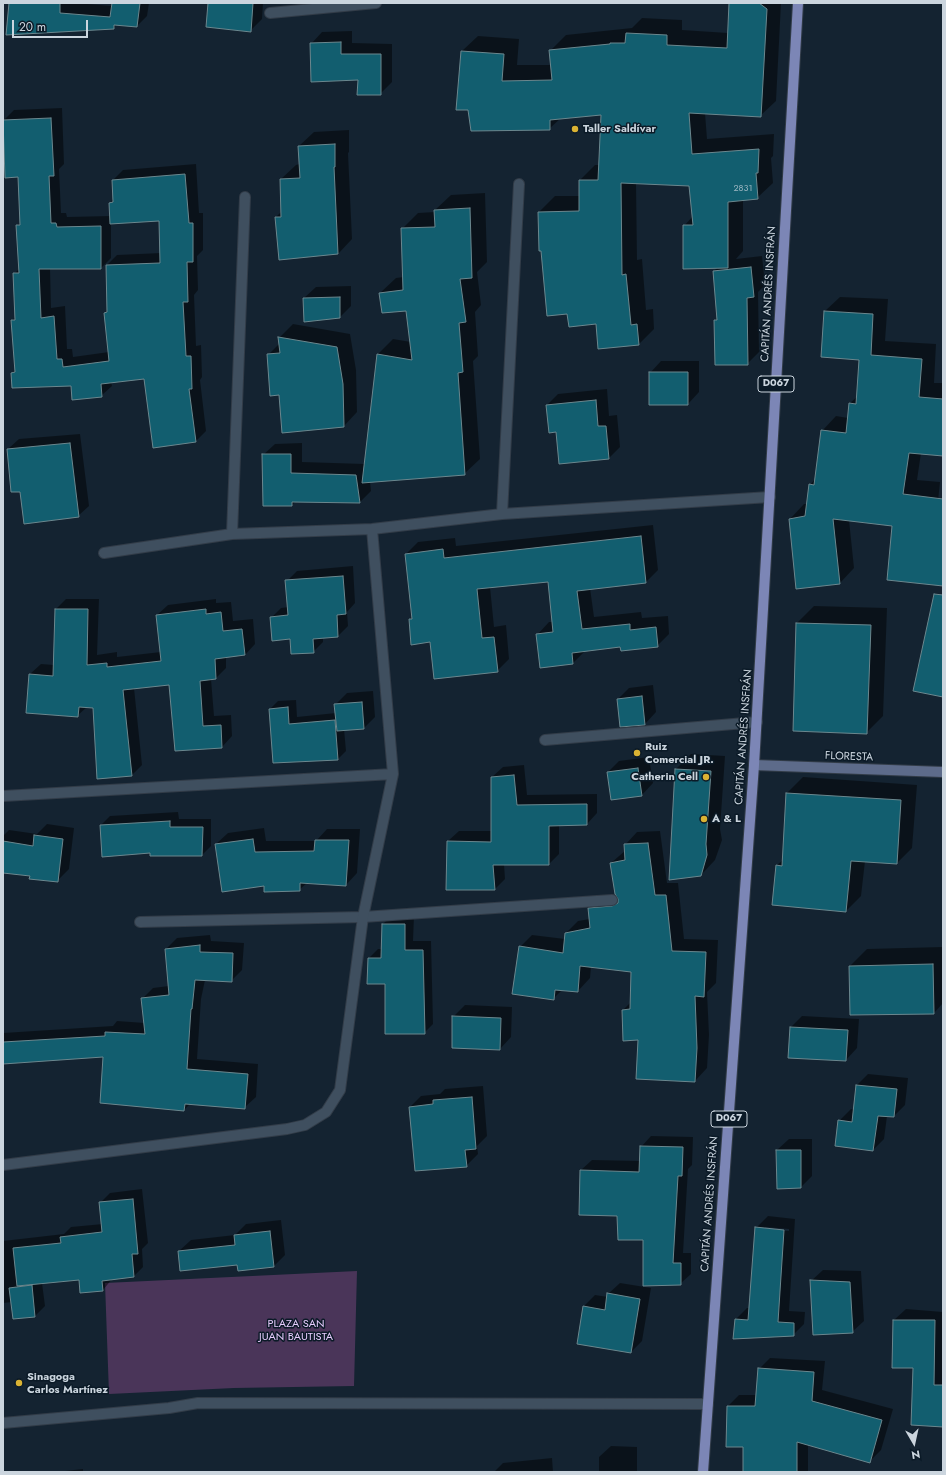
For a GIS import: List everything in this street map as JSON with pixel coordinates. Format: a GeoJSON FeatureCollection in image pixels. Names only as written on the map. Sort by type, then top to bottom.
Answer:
{"type":"FeatureCollection","features":[{"type":"Feature","properties":{"kind":"main road","name":"CAPITÁN ANDRÉS INSFRÁN"},"geometry":{"type":"LineString","coordinates":[[703,1472],[757,722],[798,3]]}},
{"type":"Feature","properties":{"kind":"street"},"geometry":{"type":"LineString","coordinates":[[270,13],[376,3]]}},
{"type":"Feature","properties":{"kind":"street"},"geometry":{"type":"LineString","coordinates":[[502,514],[519,184]]}},
{"type":"Feature","properties":{"kind":"street"},"geometry":{"type":"LineString","coordinates":[[232,534],[244,197]]}},
{"type":"Feature","properties":{"kind":"street"},"geometry":{"type":"LineString","coordinates":[[104,553],[232,534],[372,529],[502,514],[770,497]]}},
{"type":"Feature","properties":{"kind":"street"},"geometry":{"type":"LineString","coordinates":[[3,1165],[287,1129],[305,1125],[326,1112],[340,1090],[363,917],[393,774],[372,529]]}},
{"type":"Feature","properties":{"kind":"street"},"geometry":{"type":"LineString","coordinates":[[545,740],[757,722]]}},
{"type":"Feature","properties":{"kind":"street","name":"FLORESTA"},"geometry":{"type":"LineString","coordinates":[[754,765],[943,772]]}},
{"type":"Feature","properties":{"kind":"street"},"geometry":{"type":"LineString","coordinates":[[3,796],[393,774]]}},
{"type":"Feature","properties":{"kind":"street"},"geometry":{"type":"LineString","coordinates":[[140,922],[363,917],[612,900]]}},
{"type":"Feature","properties":{"kind":"street"},"geometry":{"type":"LineString","coordinates":[[3,1423],[169,1408],[198,1403],[708,1404]]}},
{"type":"Feature","properties":{"kind":"green space","name":"PLAZA SAN JUAN BAUTISTA"},"geometry":{"type":"Polygon","coordinates":[[[357,1271],[354,1386],[234,1388],[109,1394],[105,1283],[357,1271]]]}},
{"type":"Feature","properties":{"kind":"building"},"geometry":{"type":"Polygon","coordinates":[[[9,3],[60,3],[60,13],[110,17],[112,3],[140,3],[137,27],[114,25],[114,29],[6,35],[9,3]]]}},
{"type":"Feature","properties":{"kind":"building"},"geometry":{"type":"Polygon","coordinates":[[[208,3],[253,3],[251,32],[206,27],[208,3]]]}},
{"type":"Feature","properties":{"kind":"building"},"geometry":{"type":"Polygon","coordinates":[[[729,3],[759,3],[767,9],[761,117],[689,113],[692,154],[759,149],[758,173],[756,173],[758,199],[728,202],[728,268],[683,269],[683,225],[693,225],[689,186],[621,183],[622,275],[626,274],[631,325],[637,324],[639,345],[598,349],[596,324],[569,327],[567,314],[547,316],[541,251],[539,251],[538,212],[579,211],[579,180],[598,180],[601,115],[550,120],[550,130],[471,131],[468,110],[456,110],[461,51],[504,54],[502,81],[552,80],[549,50],[610,43],[625,43],[626,33],[667,35],[667,45],[727,48],[729,3]]]}},
{"type":"Feature","properties":{"kind":"building"},"geometry":{"type":"Polygon","coordinates":[[[341,42],[341,54],[381,54],[381,95],[357,95],[358,80],[311,82],[310,43],[341,42]]]}},
{"type":"Feature","properties":{"kind":"building"},"geometry":{"type":"Polygon","coordinates":[[[51,118],[54,176],[49,176],[51,223],[56,223],[57,227],[101,226],[101,269],[39,269],[41,318],[54,316],[57,359],[62,359],[63,367],[109,361],[104,313],[107,312],[106,265],[160,263],[159,221],[110,224],[109,203],[113,202],[112,180],[185,174],[189,223],[193,223],[193,262],[187,262],[188,302],[183,302],[186,356],[191,356],[192,389],[189,389],[196,442],[153,448],[144,379],[101,384],[102,397],[72,400],[71,386],[12,388],[11,373],[15,372],[11,320],[15,320],[13,273],[19,273],[16,225],[20,225],[18,177],[5,178],[3,120],[51,118]]]}},
{"type":"Feature","properties":{"kind":"building"},"geometry":{"type":"Polygon","coordinates":[[[335,144],[334,167],[338,254],[279,260],[275,217],[281,217],[280,179],[300,178],[298,146],[335,144]]]}},
{"type":"Feature","properties":{"kind":"building"},"geometry":{"type":"Polygon","coordinates":[[[470,208],[472,278],[460,279],[466,322],[459,323],[463,372],[458,373],[465,475],[362,483],[377,354],[412,360],[406,311],[382,313],[379,293],[403,290],[401,228],[435,227],[434,210],[470,208]]]}},
{"type":"Feature","properties":{"kind":"building"},"geometry":{"type":"Polygon","coordinates":[[[751,267],[754,297],[747,298],[748,365],[715,365],[714,320],[717,320],[713,271],[751,267]]]}},
{"type":"Feature","properties":{"kind":"building"},"geometry":{"type":"Polygon","coordinates":[[[340,297],[340,318],[304,322],[303,298],[340,297]]]}},
{"type":"Feature","properties":{"kind":"building"},"geometry":{"type":"Polygon","coordinates":[[[824,311],[873,314],[871,355],[922,359],[919,397],[943,399],[943,456],[909,453],[903,494],[943,499],[943,586],[887,580],[892,526],[833,519],[840,584],[796,589],[789,519],[805,516],[809,484],[814,485],[821,430],[846,433],[849,403],[856,404],[859,360],[821,357],[824,311]]]}},
{"type":"Feature","properties":{"kind":"building"},"geometry":{"type":"Polygon","coordinates":[[[278,337],[337,347],[343,384],[344,427],[282,433],[279,395],[270,396],[267,354],[280,353],[278,337]]]}},
{"type":"Feature","properties":{"kind":"building"},"geometry":{"type":"Polygon","coordinates":[[[649,372],[688,372],[688,405],[649,405],[649,372]]]}},
{"type":"Feature","properties":{"kind":"building"},"geometry":{"type":"Polygon","coordinates":[[[596,400],[598,426],[606,426],[609,459],[559,464],[556,432],[549,433],[546,405],[596,400]]]}},
{"type":"Feature","properties":{"kind":"building"},"geometry":{"type":"Polygon","coordinates":[[[70,443],[79,517],[24,524],[20,492],[11,492],[7,449],[70,443]]]}},
{"type":"Feature","properties":{"kind":"building"},"geometry":{"type":"Polygon","coordinates":[[[262,454],[291,454],[291,473],[356,475],[360,503],[292,502],[292,506],[263,506],[262,454]]]}},
{"type":"Feature","properties":{"kind":"building"},"geometry":{"type":"Polygon","coordinates":[[[641,536],[646,583],[577,591],[582,629],[630,624],[630,630],[656,627],[658,647],[621,651],[620,647],[572,653],[573,664],[540,668],[536,634],[553,632],[548,582],[477,589],[482,638],[494,637],[498,672],[434,679],[430,642],[411,645],[409,619],[412,619],[405,554],[443,549],[444,558],[641,536]]]}},
{"type":"Feature","properties":{"kind":"building"},"geometry":{"type":"Polygon","coordinates":[[[343,576],[346,614],[337,615],[338,637],[313,639],[314,653],[291,654],[290,639],[272,641],[270,617],[288,615],[285,580],[343,576]]]}},
{"type":"Feature","properties":{"kind":"building"},"geometry":{"type":"Polygon","coordinates":[[[934,594],[943,595],[943,697],[913,691],[934,594]]]}},
{"type":"Feature","properties":{"kind":"building"},"geometry":{"type":"Polygon","coordinates":[[[55,609],[88,609],[87,665],[107,663],[107,667],[161,661],[156,615],[206,609],[206,614],[221,612],[223,631],[242,629],[245,655],[215,659],[216,679],[200,681],[203,726],[221,725],[222,748],[175,751],[169,685],[123,690],[132,776],[97,779],[93,708],[79,707],[78,717],[26,713],[29,674],[53,676],[55,609]]]}},
{"type":"Feature","properties":{"kind":"building"},"geometry":{"type":"Polygon","coordinates":[[[796,623],[871,625],[867,734],[793,731],[796,623]]]}},
{"type":"Feature","properties":{"kind":"building"},"geometry":{"type":"Polygon","coordinates":[[[642,696],[645,725],[620,727],[617,699],[642,696]]]}},
{"type":"Feature","properties":{"kind":"building"},"geometry":{"type":"Polygon","coordinates":[[[362,702],[364,729],[337,731],[334,704],[362,702]]]}},
{"type":"Feature","properties":{"kind":"building"},"geometry":{"type":"Polygon","coordinates":[[[288,707],[289,724],[335,720],[338,760],[273,763],[269,709],[288,707]]]}},
{"type":"Feature","properties":{"kind":"building"},"geometry":{"type":"Polygon","coordinates":[[[638,768],[642,796],[611,800],[607,772],[638,768]]]}},
{"type":"Feature","properties":{"kind":"building"},"geometry":{"type":"Polygon","coordinates":[[[675,769],[711,771],[706,844],[707,855],[701,876],[669,880],[675,769]]]}},
{"type":"Feature","properties":{"kind":"building"},"geometry":{"type":"Polygon","coordinates":[[[514,775],[517,805],[587,804],[587,825],[549,826],[549,865],[493,865],[495,890],[446,890],[447,841],[491,842],[491,777],[514,775]]]}},
{"type":"Feature","properties":{"kind":"building"},"geometry":{"type":"Polygon","coordinates":[[[786,793],[901,800],[897,864],[851,861],[846,912],[772,905],[776,865],[782,866],[786,793]]]}},
{"type":"Feature","properties":{"kind":"building"},"geometry":{"type":"Polygon","coordinates":[[[170,821],[170,827],[203,827],[202,856],[150,856],[150,853],[102,857],[100,825],[170,821]]]}},
{"type":"Feature","properties":{"kind":"building"},"geometry":{"type":"Polygon","coordinates":[[[34,835],[63,839],[58,882],[29,879],[30,876],[3,873],[3,841],[33,846],[34,835]]]}},
{"type":"Feature","properties":{"kind":"building"},"geometry":{"type":"Polygon","coordinates":[[[253,839],[255,852],[314,851],[315,840],[349,840],[346,886],[300,883],[300,891],[264,892],[264,886],[222,892],[215,844],[253,839]]]}},
{"type":"Feature","properties":{"kind":"building"},"geometry":{"type":"Polygon","coordinates":[[[648,843],[655,895],[666,895],[672,951],[706,952],[704,997],[695,996],[697,1048],[695,1082],[636,1079],[638,1040],[623,1041],[622,1010],[630,1009],[631,972],[580,966],[578,992],[555,990],[554,1000],[512,994],[519,946],[563,953],[565,933],[590,928],[588,908],[612,906],[618,903],[610,863],[625,860],[624,844],[648,843]]]}},
{"type":"Feature","properties":{"kind":"building"},"geometry":{"type":"Polygon","coordinates":[[[382,924],[405,924],[405,950],[423,950],[425,1034],[385,1034],[385,984],[367,984],[368,958],[381,958],[382,924]]]}},
{"type":"Feature","properties":{"kind":"building"},"geometry":{"type":"Polygon","coordinates":[[[200,945],[200,952],[233,953],[232,982],[195,980],[191,1009],[187,1069],[248,1074],[245,1109],[185,1104],[184,1111],[100,1103],[103,1057],[3,1064],[3,1042],[105,1036],[105,1032],[145,1034],[141,998],[169,995],[165,949],[200,945]]]}},
{"type":"Feature","properties":{"kind":"building"},"geometry":{"type":"Polygon","coordinates":[[[933,964],[934,1014],[850,1015],[849,966],[933,964]]]}},
{"type":"Feature","properties":{"kind":"building"},"geometry":{"type":"Polygon","coordinates":[[[452,1016],[501,1018],[500,1050],[452,1048],[452,1016]]]}},
{"type":"Feature","properties":{"kind":"building"},"geometry":{"type":"Polygon","coordinates":[[[790,1027],[848,1030],[846,1061],[788,1058],[790,1027]]]}},
{"type":"Feature","properties":{"kind":"building"},"geometry":{"type":"Polygon","coordinates":[[[856,1085],[897,1089],[894,1117],[878,1116],[873,1151],[835,1146],[838,1120],[852,1122],[856,1085]]]}},
{"type":"Feature","properties":{"kind":"building"},"geometry":{"type":"Polygon","coordinates":[[[472,1097],[476,1149],[465,1150],[467,1167],[415,1171],[409,1107],[433,1104],[433,1100],[472,1097]]]}},
{"type":"Feature","properties":{"kind":"building"},"geometry":{"type":"Polygon","coordinates":[[[640,1146],[683,1147],[682,1176],[678,1176],[673,1263],[681,1263],[681,1285],[643,1286],[643,1240],[618,1240],[617,1216],[579,1215],[580,1170],[639,1172],[640,1146]]]}},
{"type":"Feature","properties":{"kind":"building"},"geometry":{"type":"Polygon","coordinates":[[[776,1150],[801,1150],[801,1188],[777,1189],[776,1150]]]}},
{"type":"Feature","properties":{"kind":"building"},"geometry":{"type":"Polygon","coordinates":[[[133,1199],[138,1254],[132,1254],[134,1277],[102,1281],[103,1291],[80,1293],[79,1280],[17,1286],[13,1248],[61,1243],[60,1237],[102,1232],[99,1202],[133,1199]]]}},
{"type":"Feature","properties":{"kind":"building"},"geometry":{"type":"Polygon","coordinates":[[[755,1227],[784,1230],[778,1322],[794,1323],[794,1336],[733,1339],[735,1319],[748,1320],[755,1227]]]}},
{"type":"Feature","properties":{"kind":"building"},"geometry":{"type":"Polygon","coordinates":[[[270,1231],[274,1267],[238,1271],[237,1265],[180,1271],[178,1251],[235,1245],[234,1235],[270,1231]]]}},
{"type":"Feature","properties":{"kind":"building"},"geometry":{"type":"Polygon","coordinates":[[[810,1280],[850,1282],[853,1333],[813,1335],[810,1280]]]}},
{"type":"Feature","properties":{"kind":"building"},"geometry":{"type":"Polygon","coordinates":[[[32,1285],[35,1317],[13,1319],[9,1288],[32,1285]]]}},
{"type":"Feature","properties":{"kind":"building"},"geometry":{"type":"Polygon","coordinates":[[[607,1293],[640,1299],[631,1353],[577,1344],[583,1306],[605,1310],[607,1293]]]}},
{"type":"Feature","properties":{"kind":"building"},"geometry":{"type":"Polygon","coordinates":[[[893,1320],[935,1320],[934,1385],[943,1385],[943,1427],[911,1425],[913,1368],[892,1368],[893,1320]]]}},
{"type":"Feature","properties":{"kind":"building"},"geometry":{"type":"Polygon","coordinates":[[[758,1368],[814,1372],[812,1401],[882,1420],[870,1463],[797,1442],[797,1472],[743,1472],[743,1447],[726,1447],[727,1406],[755,1406],[758,1368]]]}},
{"type":"Feature","properties":{"kind":"place","name":"Taller Saldívar"},"geometry":{"type":"Point","coordinates":[575,129]}},
{"type":"Feature","properties":{"kind":"place","name":"Ruiz Comercial JR."},"geometry":{"type":"Point","coordinates":[637,753]}},
{"type":"Feature","properties":{"kind":"place","name":"Catherin Cell"},"geometry":{"type":"Point","coordinates":[706,777]}},
{"type":"Feature","properties":{"kind":"place","name":"A & L"},"geometry":{"type":"Point","coordinates":[704,819]}},
{"type":"Feature","properties":{"kind":"place","name":"Sinagoga Carlos Martínez"},"geometry":{"type":"Point","coordinates":[19,1383]}}]}
